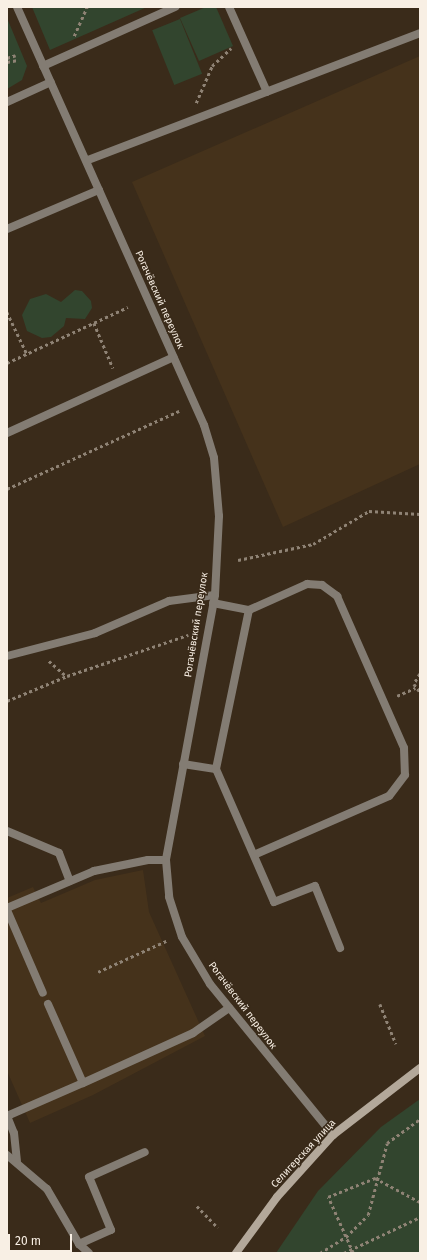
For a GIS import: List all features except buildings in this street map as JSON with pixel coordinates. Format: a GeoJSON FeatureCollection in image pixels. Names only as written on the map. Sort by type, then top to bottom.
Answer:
{"type":"FeatureCollection","features":[{"type":"Feature","properties":{"kind":"street","name":"Рогачёвский переулок"},"geometry":{"type":"LineString","coordinates":[[18,7],[43,66],[88,160],[99,190],[204,425],[214,458],[219,516],[214,599],[166,860],[170,897],[182,937],[229,1008],[333,1135]]}},
{"type":"Feature","properties":{"kind":"street"},"geometry":{"type":"LineString","coordinates":[[43,66],[175,7]]}},
{"type":"Feature","properties":{"kind":"street"},"geometry":{"type":"LineString","coordinates":[[229,7],[267,92]]}},
{"type":"Feature","properties":{"kind":"street"},"geometry":{"type":"LineString","coordinates":[[88,160],[420,33]]}},
{"type":"Feature","properties":{"kind":"street"},"geometry":{"type":"LineString","coordinates":[[7,102],[51,82]]}},
{"type":"Feature","properties":{"kind":"street"},"geometry":{"type":"LineString","coordinates":[[7,229],[99,190]]}},
{"type":"Feature","properties":{"kind":"street"},"geometry":{"type":"LineString","coordinates":[[7,433],[174,357]]}},
{"type":"Feature","properties":{"kind":"street"},"geometry":{"type":"LineString","coordinates":[[7,656],[95,633],[170,601],[214,599],[249,610],[307,584],[322,585],[337,596],[404,748],[405,775],[389,796],[254,855]]}},
{"type":"Feature","properties":{"kind":"street"},"geometry":{"type":"LineString","coordinates":[[249,610],[216,769],[274,902],[315,886],[340,948]]}},
{"type":"Feature","properties":{"kind":"street"},"geometry":{"type":"LineString","coordinates":[[183,764],[216,769]]}},
{"type":"Feature","properties":{"kind":"street"},"geometry":{"type":"LineString","coordinates":[[7,831],[59,853],[70,881]]}},
{"type":"Feature","properties":{"kind":"street"},"geometry":{"type":"LineString","coordinates":[[43,993],[7,909],[94,871],[148,860],[166,860]]}},
{"type":"Feature","properties":{"kind":"street"},"geometry":{"type":"LineString","coordinates":[[48,1004],[83,1083]]}},
{"type":"Feature","properties":{"kind":"street"},"geometry":{"type":"LineString","coordinates":[[17,1161],[14,1133],[7,1116],[193,1033],[229,1008]]}},
{"type":"Feature","properties":{"kind":"street","name":"Селигерская улица"},"geometry":{"type":"LineString","coordinates":[[236,1253],[277,1197],[333,1135],[420,1068]]}},
{"type":"Feature","properties":{"kind":"street"},"geometry":{"type":"LineString","coordinates":[[79,1249],[111,1230],[89,1177],[145,1152]]}},
{"type":"Feature","properties":{"kind":"street"},"geometry":{"type":"LineString","coordinates":[[7,1155],[17,1161],[47,1189],[79,1249],[89,1253]]}},
{"type":"Feature","properties":{"kind":"path"},"geometry":{"type":"LineString","coordinates":[[65,56],[87,7]]}},
{"type":"Feature","properties":{"kind":"path"},"geometry":{"type":"LineString","coordinates":[[194,120],[196,99],[212,66],[244,41]]}},
{"type":"Feature","properties":{"kind":"path"},"geometry":{"type":"LineString","coordinates":[[7,58],[16,55]]}},
{"type":"Feature","properties":{"kind":"path"},"geometry":{"type":"LineString","coordinates":[[7,62],[18,60]]}},
{"type":"Feature","properties":{"kind":"path"},"geometry":{"type":"LineString","coordinates":[[7,364],[128,307]]}},
{"type":"Feature","properties":{"kind":"path"},"geometry":{"type":"LineString","coordinates":[[7,312],[27,354]]}},
{"type":"Feature","properties":{"kind":"path"},"geometry":{"type":"LineString","coordinates":[[94,323],[119,382]]}},
{"type":"Feature","properties":{"kind":"path"},"geometry":{"type":"LineString","coordinates":[[7,489],[179,412]]}},
{"type":"Feature","properties":{"kind":"path"},"geometry":{"type":"LineString","coordinates":[[238,560],[313,544],[369,511],[420,514]]}},
{"type":"Feature","properties":{"kind":"path"},"geometry":{"type":"LineString","coordinates":[[7,701],[66,676],[188,635]]}},
{"type":"Feature","properties":{"kind":"path"},"geometry":{"type":"LineString","coordinates":[[415,688],[415,680],[420,674]]}},
{"type":"Feature","properties":{"kind":"path"},"geometry":{"type":"LineString","coordinates":[[383,701],[415,688]]}},
{"type":"Feature","properties":{"kind":"path"},"geometry":{"type":"LineString","coordinates":[[415,688],[420,692]]}},
{"type":"Feature","properties":{"kind":"path"},"geometry":{"type":"LineString","coordinates":[[98,972],[166,941]]}},
{"type":"Feature","properties":{"kind":"path"},"geometry":{"type":"LineString","coordinates":[[380,1004],[396,1044]]}},
{"type":"Feature","properties":{"kind":"path"},"geometry":{"type":"LineString","coordinates":[[320,1253],[346,1237],[368,1215],[375,1178],[387,1143],[420,1119]]}},
{"type":"Feature","properties":{"kind":"path"},"geometry":{"type":"LineString","coordinates":[[375,1178],[420,1202]]}},
{"type":"Feature","properties":{"kind":"path"},"geometry":{"type":"LineString","coordinates":[[353,1253],[328,1197],[375,1178]]}},
{"type":"Feature","properties":{"kind":"path"},"geometry":{"type":"LineString","coordinates":[[196,1206],[218,1228]]}},
{"type":"Feature","properties":{"kind":"path"},"geometry":{"type":"LineString","coordinates":[[344,1253],[351,1247],[420,1217]]}},
{"type":"Feature","properties":{"kind":"shaded area"},"geometry":{"type":"Polygon","coordinates":[[[420,56],[420,464],[283,527],[132,182],[420,56]]]}},
{"type":"Feature","properties":{"kind":"shaded area"},"geometry":{"type":"Polygon","coordinates":[[[143,870],[149,912],[205,1036],[93,1095],[30,1123],[7,1071],[7,898],[33,887],[41,903],[95,880],[143,870]]]}},
{"type":"Feature","properties":{"kind":"green space"},"geometry":{"type":"Polygon","coordinates":[[[32,7],[147,7],[50,50],[32,7]]]}},
{"type":"Feature","properties":{"kind":"green space"},"geometry":{"type":"Polygon","coordinates":[[[206,7],[216,7],[233,46],[199,61],[180,18],[206,7]]]}},
{"type":"Feature","properties":{"kind":"green space"},"geometry":{"type":"Polygon","coordinates":[[[7,18],[27,66],[22,80],[7,89],[7,18]]]}},
{"type":"Feature","properties":{"kind":"green space"},"geometry":{"type":"Polygon","coordinates":[[[180,19],[202,74],[174,85],[152,30],[180,19]]]}},
{"type":"Feature","properties":{"kind":"green space"},"geometry":{"type":"Polygon","coordinates":[[[75,290],[82,291],[91,301],[92,308],[85,319],[66,318],[64,326],[51,337],[42,338],[27,331],[22,315],[30,299],[46,294],[61,302],[75,290]]]}},
{"type":"Feature","properties":{"kind":"green space"},"geometry":{"type":"Polygon","coordinates":[[[420,1099],[420,1253],[276,1253],[318,1191],[381,1127],[420,1099]]]}}]}
